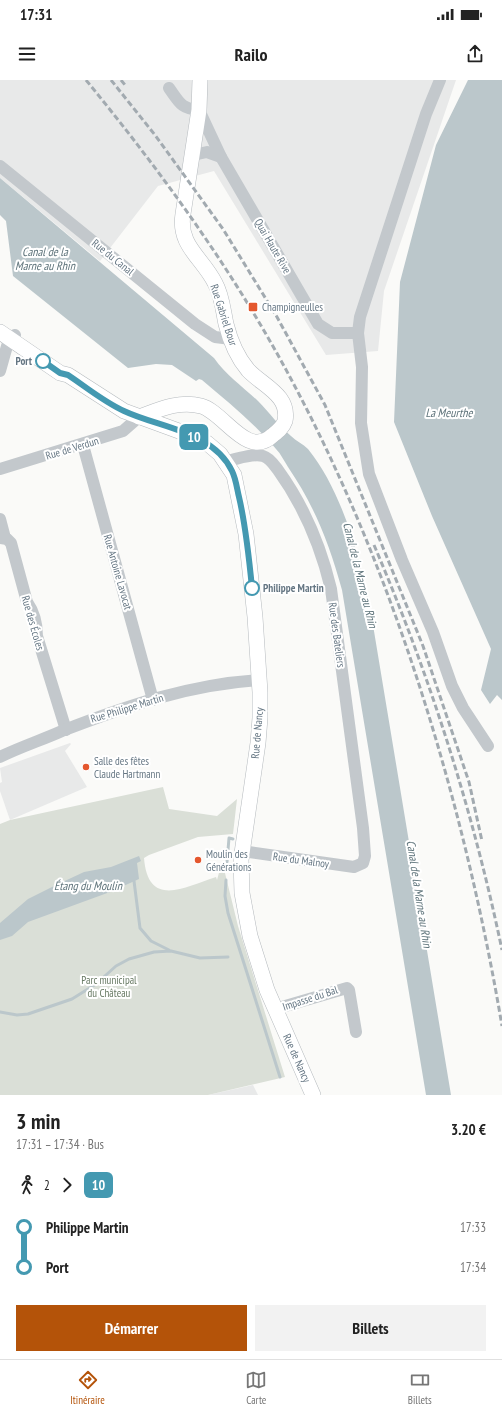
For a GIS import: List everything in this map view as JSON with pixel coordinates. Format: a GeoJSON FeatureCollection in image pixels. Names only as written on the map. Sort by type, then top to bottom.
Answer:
{"type":"FeatureCollection","features":[{"type":"Feature","properties":{"kind":"main road","name":"Rue Gabriel Bour"},"geometry":{"type":"LineString","coordinates":[[138,417],[165,407],[198,405],[207,408],[246,439],[255,442],[266,441],[284,424],[286,418],[285,409],[278,395],[249,370],[236,351],[214,282],[189,246],[182,231],[183,214],[199,110],[200,80]]}},
{"type":"Feature","properties":{"kind":"main road","name":"Rue de Nancy"},"geometry":{"type":"LineString","coordinates":[[0,325],[9,335],[60,373],[68,375],[119,408],[138,417],[207,443],[227,461],[234,475],[246,534],[260,680],[260,718],[242,851],[241,880],[246,915],[258,963],[275,1009],[313,1095]]}},
{"type":"Feature","properties":{"kind":"main road"},"geometry":{"type":"LineString","coordinates":[[173,429],[186,405]]}},
{"type":"Feature","properties":{"kind":"street"},"geometry":{"type":"LineString","coordinates":[[440,80],[426,114],[384,239],[360,317],[358,333],[362,367],[361,422],[369,474],[402,560],[433,632],[452,686],[463,708],[488,746]]}},
{"type":"Feature","properties":{"kind":"street"},"geometry":{"type":"LineString","coordinates":[[169,88],[182,106],[190,110],[199,110]]}},
{"type":"Feature","properties":{"kind":"street","name":"Quai Haute Rive"},"geometry":{"type":"LineString","coordinates":[[199,110],[221,157],[318,324],[332,333],[358,333]]}},
{"type":"Feature","properties":{"kind":"street"},"geometry":{"type":"LineString","coordinates":[[193,149],[204,143],[215,145]]}},
{"type":"Feature","properties":{"kind":"street"},"geometry":{"type":"LineString","coordinates":[[193,149],[221,157]]}},
{"type":"Feature","properties":{"kind":"street","name":"Rue du Canal"},"geometry":{"type":"LineString","coordinates":[[0,166],[195,324],[215,337],[231,339]]}},
{"type":"Feature","properties":{"kind":"street"},"geometry":{"type":"LineString","coordinates":[[0,371],[9,335]]}},
{"type":"Feature","properties":{"kind":"street","name":"Rue de Verdun"},"geometry":{"type":"LineString","coordinates":[[0,469],[83,445],[123,431],[138,417]]}},
{"type":"Feature","properties":{"kind":"street","name":"Rue Antoine Lavocat"},"geometry":{"type":"LineString","coordinates":[[83,445],[153,700]]}},
{"type":"Feature","properties":{"kind":"street","name":"Rue des Bateliers"},"geometry":{"type":"LineString","coordinates":[[227,461],[253,456],[263,456],[269,459],[286,481],[307,517],[321,551],[331,590],[363,828],[365,856],[363,863],[359,866]]}},
{"type":"Feature","properties":{"kind":"street","name":"Rue des Écoles"},"geometry":{"type":"LineString","coordinates":[[0,519],[2,538],[11,543],[27,602],[32,608],[37,627],[37,636],[66,730]]}},
{"type":"Feature","properties":{"kind":"street","name":"Rue Philippe Martin"},"geometry":{"type":"LineString","coordinates":[[0,757],[96,717],[153,700],[214,684],[260,680]]}},
{"type":"Feature","properties":{"kind":"street","name":"Rue du Malnoy"},"geometry":{"type":"LineString","coordinates":[[242,851],[354,867],[359,866]]}},
{"type":"Feature","properties":{"kind":"street","name":"Impasse du Bal"},"geometry":{"type":"LineString","coordinates":[[275,1009],[347,988],[349,990],[356,1032]]}},
{"type":"Feature","properties":{"kind":"shaded area"},"geometry":{"type":"Polygon","coordinates":[[[0,80],[456,80],[384,291],[378,351],[326,355],[214,171],[158,186],[100,261],[0,178],[0,80]]]}},
{"type":"Feature","properties":{"kind":"shaded area"},"geometry":{"type":"Polygon","coordinates":[[[70,743],[71,744],[65,751],[87,787],[10,820],[0,791],[0,783],[2,782],[0,768],[70,743]]]}},
{"type":"Feature","properties":{"kind":"shaded area"},"geometry":{"type":"Polygon","coordinates":[[[253,1085],[258,1095],[208,1095],[253,1085]]]}},
{"type":"Feature","properties":{"kind":"green space","name":"Parc municipal du Château"},"geometry":{"type":"Polygon","coordinates":[[[163,787],[169,809],[217,816],[237,799],[233,834],[198,837],[144,858],[147,874],[153,884],[160,889],[181,889],[216,877],[217,880],[220,869],[224,869],[238,926],[285,1077],[208,1095],[0,1095],[0,824],[10,820],[163,787]]]}},
{"type":"Feature","properties":{"kind":"water","name":"La Meurthe"},"geometry":{"type":"Polygon","coordinates":[[[468,80],[502,80],[502,700],[497,695],[490,704],[481,690],[491,649],[432,516],[394,422],[400,282],[436,145],[468,80]]]}},
{"type":"Feature","properties":{"kind":"water","name":"Canal de la Marne au Rhin"},"geometry":{"type":"Polygon","coordinates":[[[0,178],[214,358],[229,375],[258,401],[293,438],[308,449],[320,466],[340,504],[355,545],[370,607],[451,1095],[426,1095],[342,590],[332,557],[314,511],[281,455],[268,439],[202,380],[199,379],[196,381],[172,365],[156,364],[128,368],[13,276],[6,221],[0,215],[0,178]]]}},
{"type":"Feature","properties":{"kind":"water","name":"Étang du Moulin"},"geometry":{"type":"Polygon","coordinates":[[[139,856],[141,861],[137,863],[139,879],[110,892],[28,922],[12,936],[0,940],[0,923],[28,899],[84,872],[111,867],[139,856]]]}},
{"type":"Feature","properties":{"kind":"waterway"},"geometry":{"type":"LineString","coordinates":[[227,862],[229,838],[233,839]]}},
{"type":"Feature","properties":{"kind":"waterway"},"geometry":{"type":"LineString","coordinates":[[226,880],[225,896],[228,913],[280,1077]]}},
{"type":"Feature","properties":{"kind":"waterway"},"geometry":{"type":"LineString","coordinates":[[134,881],[140,928],[151,941],[169,950]]}},
{"type":"Feature","properties":{"kind":"waterway"},"geometry":{"type":"LineString","coordinates":[[0,1012],[17,1015],[28,1014],[72,999],[96,984],[116,966],[129,959],[154,952],[171,951],[200,958],[228,957]]}},
{"type":"Feature","properties":{"kind":"railway"},"geometry":{"type":"LineString","coordinates":[[86,80],[115,115],[170,188],[246,300],[291,379],[329,454],[363,532],[394,612],[422,694],[447,777],[468,860],[487,943],[502,1026]]}},
{"type":"Feature","properties":{"kind":"railway"},"geometry":{"type":"LineString","coordinates":[[111,80],[155,135],[223,229],[277,317],[325,405],[423,646],[469,782],[482,841]]}},
{"type":"Feature","properties":{"kind":"railway"},"geometry":{"type":"LineString","coordinates":[[121,80],[125,85]]}},
{"type":"Feature","properties":{"kind":"railway"},"geometry":{"type":"LineString","coordinates":[[374,545],[414,644],[448,744],[478,846],[502,950]]}},
{"type":"Feature","properties":{"kind":"bus line","name":"10"},"geometry":{"type":"LineString","coordinates":[[43,361],[60,373],[68,375],[119,408],[138,417],[187,434],[207,443],[227,461],[235,477],[246,534],[252,588]]}},
{"type":"Feature","properties":{"kind":"place","name":"Champigneulles"},"geometry":{"type":"Point","coordinates":[253,307]}},
{"type":"Feature","properties":{"kind":"place","name":"Port"},"geometry":{"type":"Point","coordinates":[43,361]}},
{"type":"Feature","properties":{"kind":"place","name":"Philippe Martin"},"geometry":{"type":"Point","coordinates":[252,588]}},
{"type":"Feature","properties":{"kind":"place","name":"Salle des fêtes Claude Hartmann"},"geometry":{"type":"Point","coordinates":[86,767]}},
{"type":"Feature","properties":{"kind":"place","name":"Moulin des Générations"},"geometry":{"type":"Point","coordinates":[198,860]}}]}
